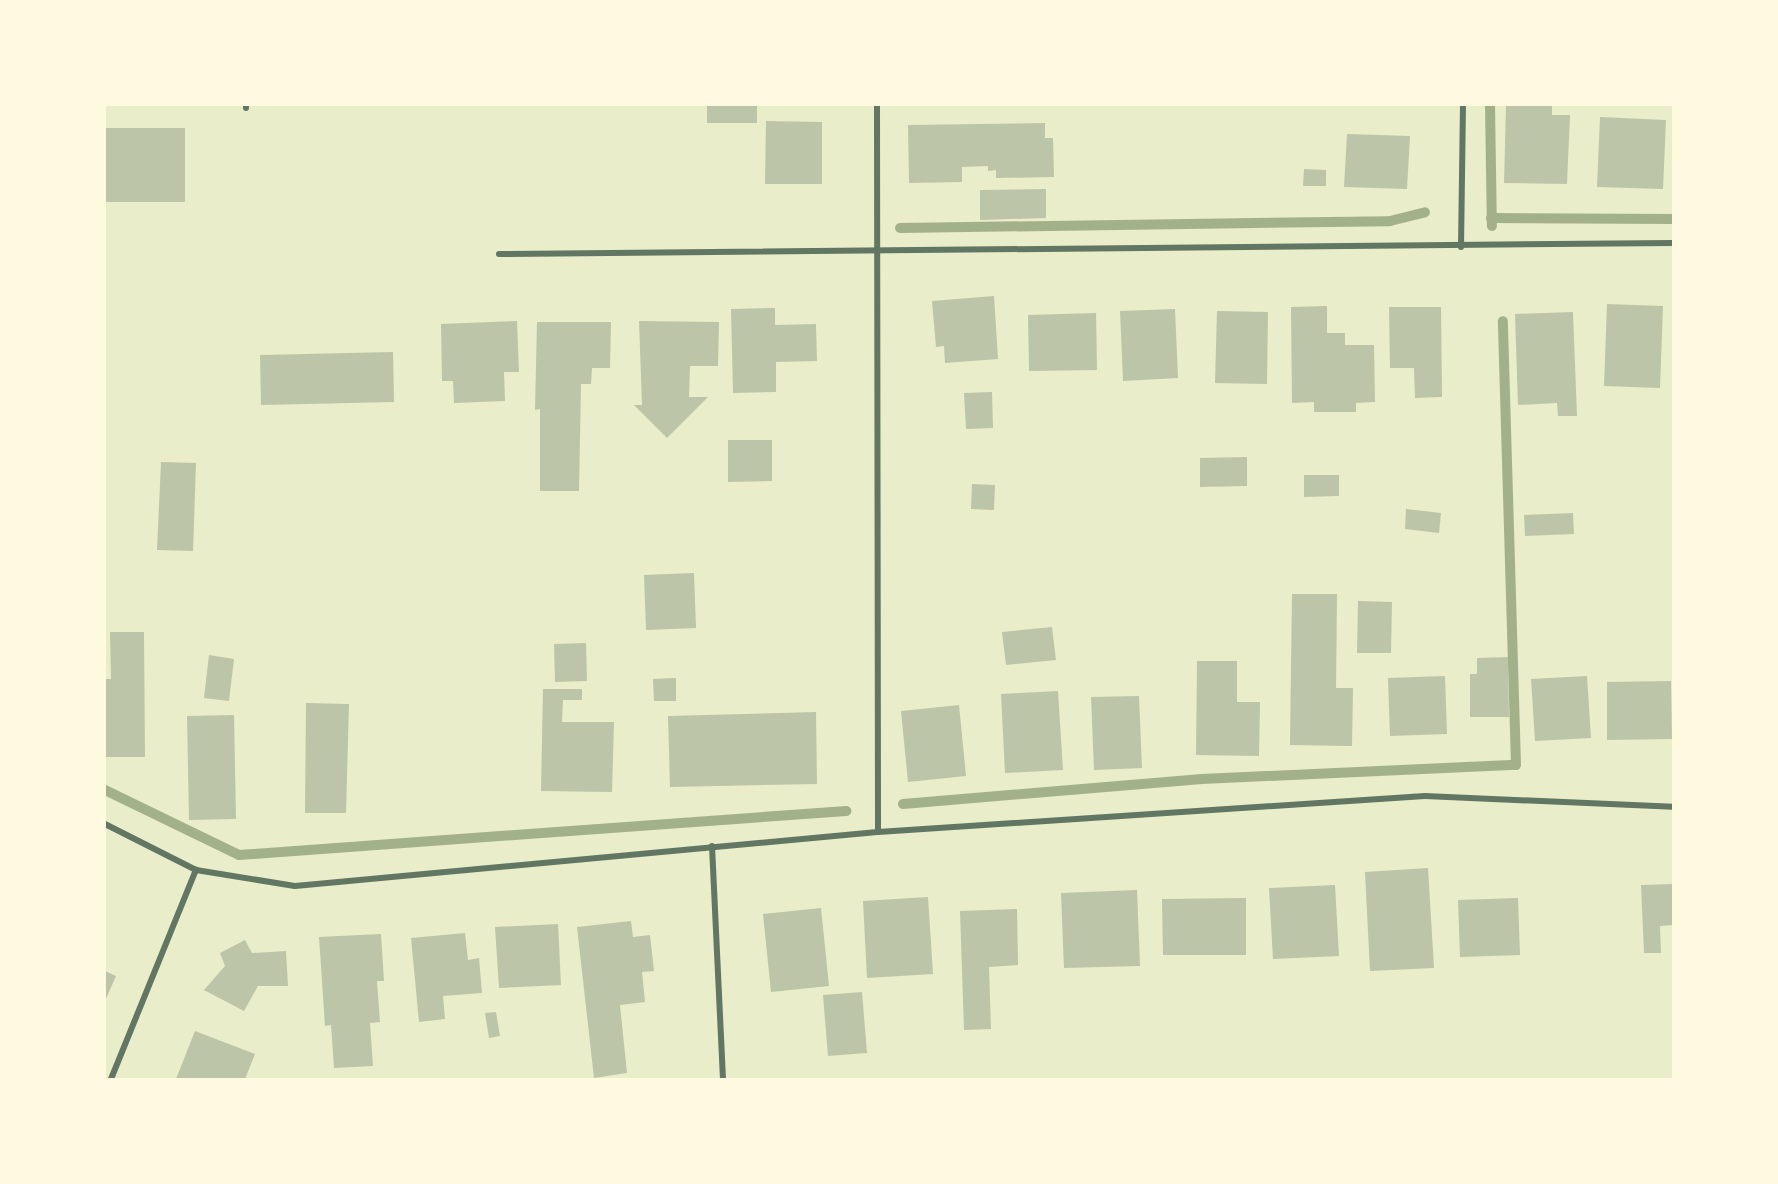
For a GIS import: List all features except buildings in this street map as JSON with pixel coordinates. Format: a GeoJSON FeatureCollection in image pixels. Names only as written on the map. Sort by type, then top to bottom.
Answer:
{"type":"FeatureCollection","features":[{"type":"Feature","properties":{"kind":"street"},"geometry":{"type":"LineString","coordinates":[[877,105],[878,832]]}},
{"type":"Feature","properties":{"kind":"street"},"geometry":{"type":"LineString","coordinates":[[1461,247],[1463,105]]}},
{"type":"Feature","properties":{"kind":"street"},"geometry":{"type":"LineString","coordinates":[[499,254],[1461,247],[1673,243]]}},
{"type":"Feature","properties":{"kind":"street"},"geometry":{"type":"LineString","coordinates":[[105,824],[196,870],[295,886],[878,832],[1425,796],[1673,807]]}},
{"type":"Feature","properties":{"kind":"street"},"geometry":{"type":"LineString","coordinates":[[712,846],[723,1079]]}},
{"type":"Feature","properties":{"kind":"street"},"geometry":{"type":"LineString","coordinates":[[111,1079],[196,870]]}},
{"type":"Feature","properties":{"kind":"waterway"},"geometry":{"type":"LineString","coordinates":[[1490,105],[1492,226]]}},
{"type":"Feature","properties":{"kind":"waterway"},"geometry":{"type":"LineString","coordinates":[[900,228],[1390,221],[1425,212]]}},
{"type":"Feature","properties":{"kind":"waterway"},"geometry":{"type":"LineString","coordinates":[[1491,218],[1673,219]]}},
{"type":"Feature","properties":{"kind":"waterway"},"geometry":{"type":"LineString","coordinates":[[903,804],[1202,779],[1516,765],[1503,321]]}},
{"type":"Feature","properties":{"kind":"waterway"},"geometry":{"type":"LineString","coordinates":[[105,790],[239,855],[846,811]]}}]}
